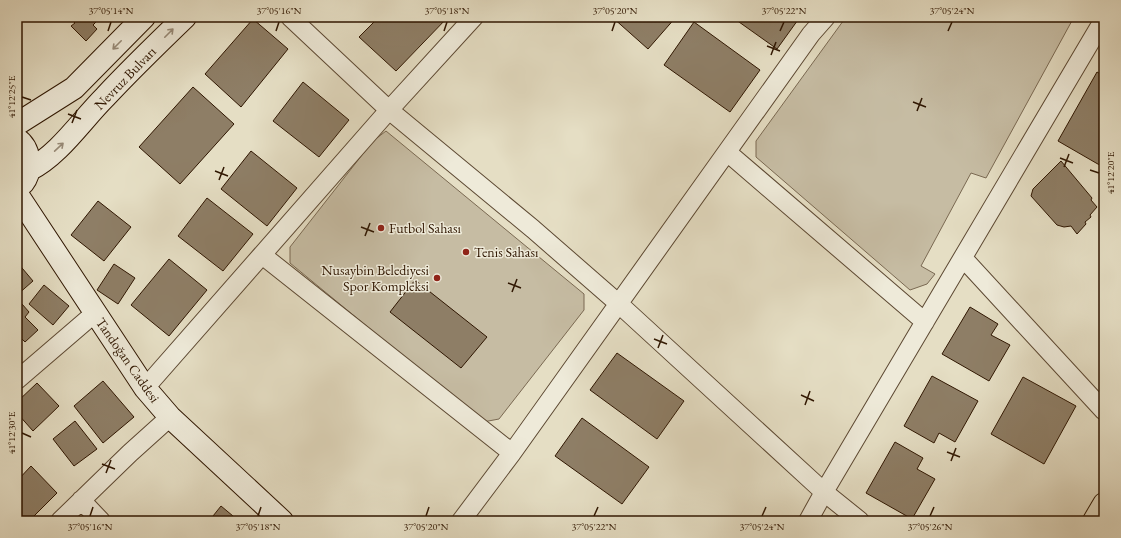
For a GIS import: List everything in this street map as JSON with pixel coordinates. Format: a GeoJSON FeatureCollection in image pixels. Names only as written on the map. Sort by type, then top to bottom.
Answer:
{"type":"FeatureCollection","features":[{"type":"Feature","properties":{"kind":"highway"},"geometry":{"type":"LineString","coordinates":[[1094,521],[1104,504]]}},
{"type":"Feature","properties":{"kind":"main road","name":"Nevruz Bulvarı"},"geometry":{"type":"LineString","coordinates":[[17,124],[74,88],[144,17]]}},
{"type":"Feature","properties":{"kind":"main road","name":"Nevruz Bulvarı"},"geometry":{"type":"LineString","coordinates":[[28,170],[39,165],[69,137],[104,97],[185,17]]}},
{"type":"Feature","properties":{"kind":"main road"},"geometry":{"type":"LineString","coordinates":[[17,139],[26,149],[29,160],[25,180],[17,190]]}},
{"type":"Feature","properties":{"kind":"main road","name":"Tandoğan Caddesi"},"geometry":{"type":"LineString","coordinates":[[17,194],[145,388],[170,417],[282,521]]}},
{"type":"Feature","properties":{"kind":"street"},"geometry":{"type":"LineString","coordinates":[[290,17],[389,110],[533,229],[618,304],[824,492],[860,521]]}},
{"type":"Feature","properties":{"kind":"street"},"geometry":{"type":"LineString","coordinates":[[145,388],[389,110],[474,17]]}},
{"type":"Feature","properties":{"kind":"street"},"geometry":{"type":"LineString","coordinates":[[461,521],[512,453],[807,40],[826,17]]}},
{"type":"Feature","properties":{"kind":"street"},"geometry":{"type":"LineString","coordinates":[[808,521],[1104,19]]}},
{"type":"Feature","properties":{"kind":"street"},"geometry":{"type":"LineString","coordinates":[[727,152],[925,322]]}},
{"type":"Feature","properties":{"kind":"street"},"geometry":{"type":"LineString","coordinates":[[262,255],[512,453]]}},
{"type":"Feature","properties":{"kind":"street"},"geometry":{"type":"LineString","coordinates":[[963,258],[1104,411]]}},
{"type":"Feature","properties":{"kind":"street"},"geometry":{"type":"LineString","coordinates":[[17,380],[95,314]]}},
{"type":"Feature","properties":{"kind":"street"},"geometry":{"type":"LineString","coordinates":[[60,521],[130,453],[170,417]]}},
{"type":"Feature","properties":{"kind":"street"},"geometry":{"type":"LineString","coordinates":[[81,500],[101,521]]}},
{"type":"Feature","properties":{"kind":"shaded area"},"geometry":{"type":"Polygon","coordinates":[[[846,17],[1074,17],[986,178],[971,173],[921,266],[935,274],[927,284],[910,290],[756,157],[756,141],[846,17]]]}},
{"type":"Feature","properties":{"kind":"shaded area","name":"Nusaybin Belediyesi Spor Kompleksi"},"geometry":{"type":"Polygon","coordinates":[[[386,131],[584,294],[584,310],[499,419],[483,422],[290,263],[290,247],[373,141],[386,131]]]}},
{"type":"Feature","properties":{"kind":"building"},"geometry":{"type":"Polygon","coordinates":[[[69,17],[101,17],[93,25],[97,29],[86,41],[71,26],[75,23],[69,17]]]}},
{"type":"Feature","properties":{"kind":"building"},"geometry":{"type":"Polygon","coordinates":[[[379,17],[448,17],[396,71],[359,37],[379,17]]]}},
{"type":"Feature","properties":{"kind":"building"},"geometry":{"type":"Polygon","coordinates":[[[612,17],[676,17],[648,49],[612,17]]]}},
{"type":"Feature","properties":{"kind":"building"},"geometry":{"type":"Polygon","coordinates":[[[732,17],[800,17],[777,49],[732,17]]]}},
{"type":"Feature","properties":{"kind":"building"},"geometry":{"type":"Polygon","coordinates":[[[253,19],[288,49],[241,107],[205,74],[253,19]]]}},
{"type":"Feature","properties":{"kind":"building"},"geometry":{"type":"Polygon","coordinates":[[[694,22],[760,70],[730,112],[664,65],[694,22]]]}},
{"type":"Feature","properties":{"kind":"building"},"geometry":{"type":"Polygon","coordinates":[[[1097,72],[1104,76],[1103,167],[1058,141],[1097,72]]]}},
{"type":"Feature","properties":{"kind":"building"},"geometry":{"type":"Polygon","coordinates":[[[303,82],[349,120],[319,157],[273,121],[303,82]]]}},
{"type":"Feature","properties":{"kind":"building"},"geometry":{"type":"Polygon","coordinates":[[[193,87],[234,124],[180,184],[139,147],[193,87]]]}},
{"type":"Feature","properties":{"kind":"building"},"geometry":{"type":"Polygon","coordinates":[[[251,151],[297,188],[267,226],[221,189],[251,151]]]}},
{"type":"Feature","properties":{"kind":"building"},"geometry":{"type":"Polygon","coordinates":[[[1061,161],[1092,198],[1091,200],[1097,207],[1090,215],[1091,217],[1085,222],[1086,224],[1077,234],[1071,226],[1064,227],[1057,225],[1031,196],[1033,189],[1061,161]]]}},
{"type":"Feature","properties":{"kind":"building"},"geometry":{"type":"Polygon","coordinates":[[[207,198],[253,234],[223,271],[178,236],[207,198]]]}},
{"type":"Feature","properties":{"kind":"building"},"geometry":{"type":"Polygon","coordinates":[[[98,201],[131,227],[104,261],[71,235],[98,201]]]}},
{"type":"Feature","properties":{"kind":"building"},"geometry":{"type":"Polygon","coordinates":[[[169,259],[207,290],[169,336],[131,305],[169,259]]]}},
{"type":"Feature","properties":{"kind":"building"},"geometry":{"type":"Polygon","coordinates":[[[17,262],[33,281],[17,295],[17,262]]]}},
{"type":"Feature","properties":{"kind":"building"},"geometry":{"type":"Polygon","coordinates":[[[114,264],[135,278],[118,304],[97,290],[114,264]]]}},
{"type":"Feature","properties":{"kind":"building"},"geometry":{"type":"Polygon","coordinates":[[[415,280],[487,337],[461,368],[390,312],[415,280]]]}},
{"type":"Feature","properties":{"kind":"building"},"geometry":{"type":"Polygon","coordinates":[[[44,285],[69,306],[53,325],[29,304],[44,285]]]}},
{"type":"Feature","properties":{"kind":"building"},"geometry":{"type":"Polygon","coordinates":[[[22,304],[29,312],[25,317],[38,330],[25,342],[17,334],[17,309],[22,304]]]}},
{"type":"Feature","properties":{"kind":"building"},"geometry":{"type":"Polygon","coordinates":[[[970,307],[998,324],[991,335],[1010,345],[989,381],[942,354],[970,307]]]}},
{"type":"Feature","properties":{"kind":"building"},"geometry":{"type":"Polygon","coordinates":[[[617,353],[684,401],[657,439],[590,390],[617,353]]]}},
{"type":"Feature","properties":{"kind":"building"},"geometry":{"type":"Polygon","coordinates":[[[932,376],[978,401],[955,442],[939,433],[934,443],[904,426],[932,376]]]}},
{"type":"Feature","properties":{"kind":"building"},"geometry":{"type":"Polygon","coordinates":[[[1023,377],[1076,406],[1044,464],[991,434],[1023,377]]]}},
{"type":"Feature","properties":{"kind":"building"},"geometry":{"type":"Polygon","coordinates":[[[103,381],[134,417],[103,443],[74,406],[103,381]]]}},
{"type":"Feature","properties":{"kind":"building"},"geometry":{"type":"Polygon","coordinates":[[[37,383],[59,406],[33,431],[17,413],[17,402],[37,383]]]}},
{"type":"Feature","properties":{"kind":"building"},"geometry":{"type":"Polygon","coordinates":[[[582,418],[649,467],[622,504],[555,456],[582,418]]]}},
{"type":"Feature","properties":{"kind":"building"},"geometry":{"type":"Polygon","coordinates":[[[75,421],[97,449],[74,466],[53,439],[75,421]]]}},
{"type":"Feature","properties":{"kind":"building"},"geometry":{"type":"Polygon","coordinates":[[[895,442],[923,458],[917,469],[935,479],[912,519],[866,493],[895,442]]]}},
{"type":"Feature","properties":{"kind":"building"},"geometry":{"type":"Polygon","coordinates":[[[31,466],[57,493],[29,521],[17,521],[17,481],[31,466]]]}},
{"type":"Feature","properties":{"kind":"building"},"geometry":{"type":"Polygon","coordinates":[[[221,506],[239,521],[209,521],[221,506]]]}},
{"type":"Feature","properties":{"kind":"place","name":"Futbol Sahası"},"geometry":{"type":"Point","coordinates":[381,228]}},
{"type":"Feature","properties":{"kind":"place","name":"Tenis Sahası"},"geometry":{"type":"Point","coordinates":[466,252]}},
{"type":"Feature","properties":{"kind":"place","name":"Nusaybin Belediyesi Spor Kompleksi"},"geometry":{"type":"Point","coordinates":[437,278]}}]}
